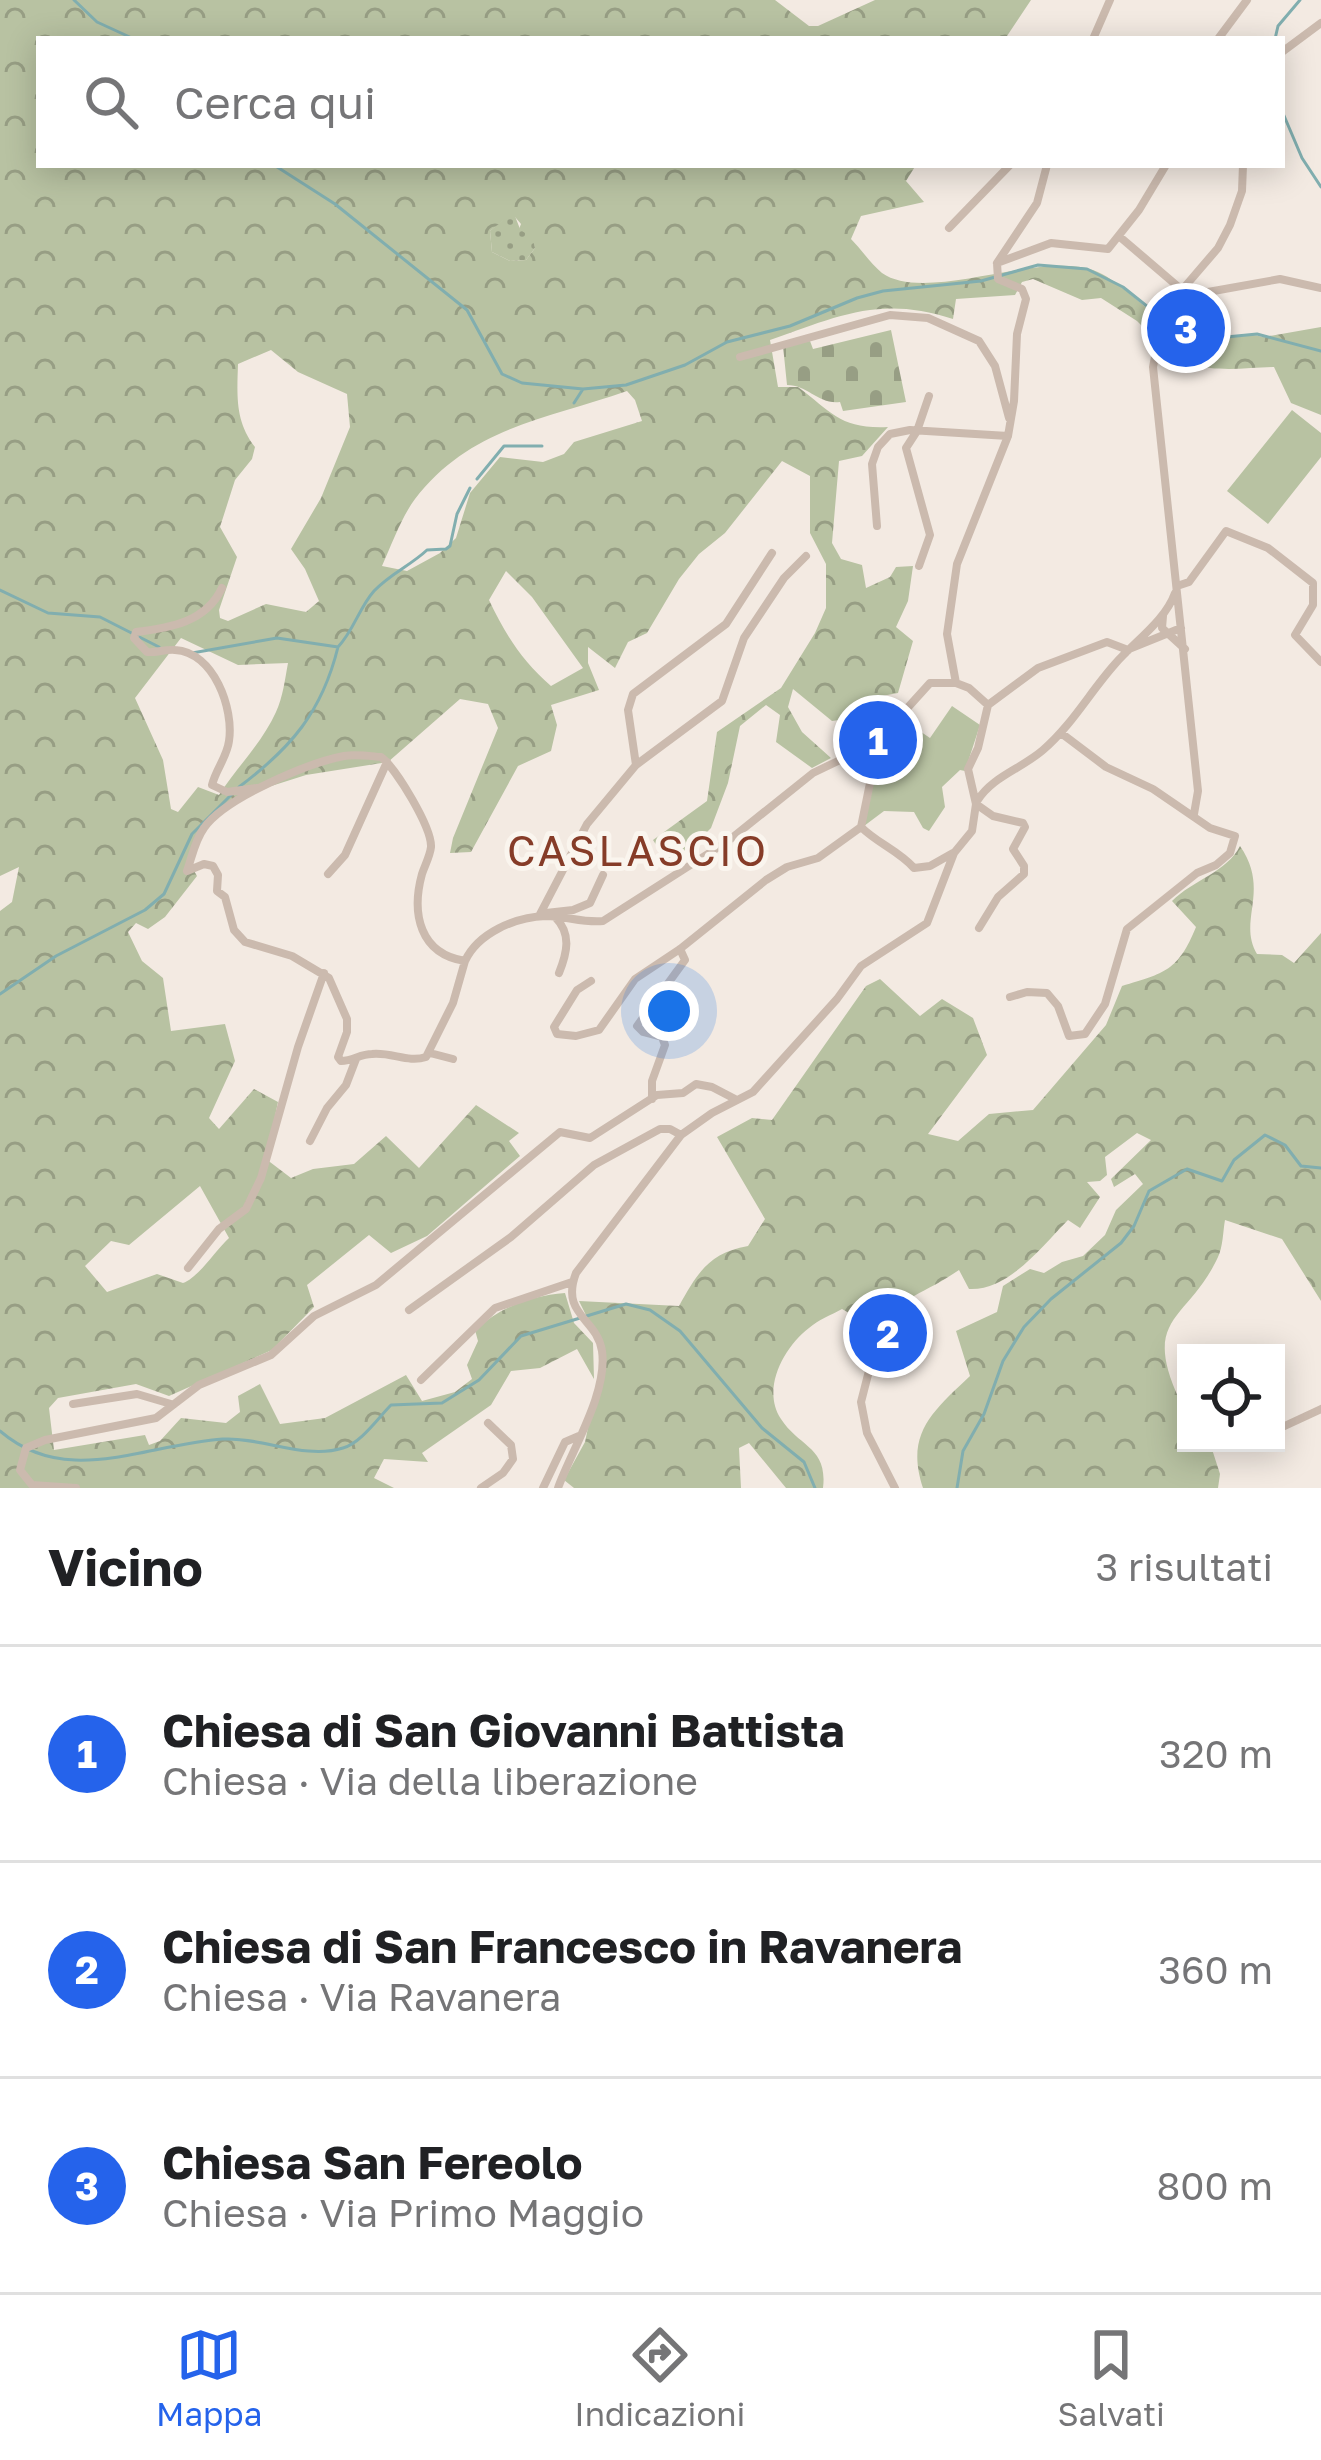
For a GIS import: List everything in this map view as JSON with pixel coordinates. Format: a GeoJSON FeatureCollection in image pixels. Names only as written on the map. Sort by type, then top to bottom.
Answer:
{"type":"FeatureCollection","features":[{"type":"Feature","properties":{"kind":"street"},"geometry":{"type":"LineString","coordinates":[[1095,36],[1110,0]]}},
{"type":"Feature","properties":{"kind":"street"},"geometry":{"type":"LineString","coordinates":[[1220,36],[1247,0]]}},
{"type":"Feature","properties":{"kind":"street"},"geometry":{"type":"LineString","coordinates":[[1285,50],[1321,23]]}},
{"type":"Feature","properties":{"kind":"street"},"geometry":{"type":"LineString","coordinates":[[949,229],[1007,168]]}},
{"type":"Feature","properties":{"kind":"street"},"geometry":{"type":"LineString","coordinates":[[996,271],[1037,203],[1046,168]]}},
{"type":"Feature","properties":{"kind":"street"},"geometry":{"type":"LineString","coordinates":[[996,271],[1051,242],[1108,249],[1164,168]]}},
{"type":"Feature","properties":{"kind":"street"},"geometry":{"type":"LineString","coordinates":[[1194,814],[1198,791],[1186,650],[1154,367],[1160,326],[1230,225],[1242,191],[1243,168]]}},
{"type":"Feature","properties":{"kind":"street"},"geometry":{"type":"LineString","coordinates":[[1120,237],[1182,290],[1208,292],[1285,280],[1321,288]]}},
{"type":"Feature","properties":{"kind":"street"},"geometry":{"type":"LineString","coordinates":[[956,683],[946,634],[957,564],[1008,436],[1017,334],[1026,299],[1022,289],[996,271]]}},
{"type":"Feature","properties":{"kind":"street"},"geometry":{"type":"LineString","coordinates":[[740,357],[890,315],[928,318],[979,341],[995,366],[1010,419]]}},
{"type":"Feature","properties":{"kind":"street"},"geometry":{"type":"LineString","coordinates":[[919,566],[930,536],[906,451],[928,397]]}},
{"type":"Feature","properties":{"kind":"street"},"geometry":{"type":"LineString","coordinates":[[878,526],[872,464],[878,447],[890,434],[1008,436]]}},
{"type":"Feature","properties":{"kind":"street"},"geometry":{"type":"LineString","coordinates":[[1186,650],[1162,628],[1163,616],[1177,586],[1189,582],[1226,531],[1268,548],[1313,583],[1313,605],[1295,635],[1321,662]]}},
{"type":"Feature","properties":{"kind":"street"},"geometry":{"type":"LineString","coordinates":[[636,765],[628,710],[633,694],[725,624],[772,553]]}},
{"type":"Feature","properties":{"kind":"street"},"geometry":{"type":"LineString","coordinates":[[539,916],[579,837],[636,765],[722,701],[744,638],[784,578],[806,556]]}},
{"type":"Feature","properties":{"kind":"street"},"geometry":{"type":"LineString","coordinates":[[222,588],[202,614],[168,628],[136,632],[134,638],[151,653],[175,650],[190,655],[210,671],[224,696],[231,723],[229,745],[212,782],[214,788],[227,792],[264,786],[349,755],[387,760]]}},
{"type":"Feature","properties":{"kind":"street"},"geometry":{"type":"LineString","coordinates":[[1163,616],[1182,623]]}},
{"type":"Feature","properties":{"kind":"street"},"geometry":{"type":"LineString","coordinates":[[976,805],[997,780],[1061,734],[1128,650],[1163,616]]}},
{"type":"Feature","properties":{"kind":"street"},"geometry":{"type":"LineString","coordinates":[[861,827],[911,866],[930,866],[954,853],[970,836],[976,805],[968,769],[988,705],[1038,668],[1107,642],[1128,650],[1172,634],[1182,623]]}},
{"type":"Feature","properties":{"kind":"street"},"geometry":{"type":"LineString","coordinates":[[539,916],[583,923],[604,921],[728,841],[795,786],[838,761],[873,728],[892,724],[930,683],[956,683],[988,705]]}},
{"type":"Feature","properties":{"kind":"street"},"geometry":{"type":"LineString","coordinates":[[591,981],[570,999],[554,1027],[557,1034],[576,1036],[599,1030],[635,979],[766,880],[787,867],[818,858],[861,827],[870,783],[892,724]]}},
{"type":"Feature","properties":{"kind":"street"},"geometry":{"type":"LineString","coordinates":[[1010,997],[1036,992],[1050,995],[1069,1036],[1085,1034],[1105,1004],[1127,929],[1230,853],[1235,836],[1210,828],[1194,814],[1106,767],[1061,734]]}},
{"type":"Feature","properties":{"kind":"street"},"geometry":{"type":"LineString","coordinates":[[328,874],[345,855],[387,760]]}},
{"type":"Feature","properties":{"kind":"street"},"geometry":{"type":"LineString","coordinates":[[387,760],[430,838],[419,894],[427,942],[438,954],[465,962]]}},
{"type":"Feature","properties":{"kind":"street"},"geometry":{"type":"LineString","coordinates":[[264,786],[206,824],[187,871],[203,864],[213,866],[217,891],[227,900],[239,937],[324,973],[347,1019],[338,1059],[350,1062],[382,1054],[414,1060],[430,1053],[453,1059]]}},
{"type":"Feature","properties":{"kind":"street"},"geometry":{"type":"LineString","coordinates":[[976,805],[1025,827],[1013,849],[1024,874],[998,897],[979,928]]}},
{"type":"Feature","properties":{"kind":"street"},"geometry":{"type":"LineString","coordinates":[[422,1380],[495,1308],[572,1282],[681,1136],[764,1082],[861,966],[923,928],[954,853]]}},
{"type":"Feature","properties":{"kind":"street"},"geometry":{"type":"LineString","coordinates":[[430,1053],[465,962],[482,939],[497,930],[590,903],[603,875]]}},
{"type":"Feature","properties":{"kind":"street"},"geometry":{"type":"LineString","coordinates":[[554,916],[567,941],[559,973]]}},
{"type":"Feature","properties":{"kind":"street"},"geometry":{"type":"LineString","coordinates":[[652,1099],[652,1081],[665,1045],[662,1037],[645,1034],[637,1026],[685,960],[680,949]]}},
{"type":"Feature","properties":{"kind":"street"},"geometry":{"type":"LineString","coordinates":[[188,1268],[219,1229],[245,1210],[262,1178],[324,973]]}},
{"type":"Feature","properties":{"kind":"street"},"geometry":{"type":"LineString","coordinates":[[310,1141],[326,1108],[346,1085],[357,1058]]}},
{"type":"Feature","properties":{"kind":"street"},"geometry":{"type":"LineString","coordinates":[[76,1488],[32,1485],[22,1477],[20,1463],[26,1448],[156,1418],[219,1374],[271,1354],[314,1316],[376,1286],[560,1132],[590,1138],[652,1099],[704,1084],[736,1100]]}},
{"type":"Feature","properties":{"kind":"street"},"geometry":{"type":"LineString","coordinates":[[409,1310],[511,1237],[594,1165],[660,1129],[681,1136]]}},
{"type":"Feature","properties":{"kind":"street"},"geometry":{"type":"LineString","coordinates":[[558,1488],[580,1436],[602,1361],[599,1342],[574,1307],[572,1282]]}},
{"type":"Feature","properties":{"kind":"street"},"geometry":{"type":"LineString","coordinates":[[881,1324],[860,1402],[867,1432],[895,1488]]}},
{"type":"Feature","properties":{"kind":"street"},"geometry":{"type":"LineString","coordinates":[[73,1404],[137,1394],[172,1404]]}},
{"type":"Feature","properties":{"kind":"street"},"geometry":{"type":"LineString","coordinates":[[1285,1426],[1321,1408]]}},
{"type":"Feature","properties":{"kind":"street"},"geometry":{"type":"LineString","coordinates":[[481,1488],[514,1459],[511,1445],[488,1423]]}},
{"type":"Feature","properties":{"kind":"street"},"geometry":{"type":"LineString","coordinates":[[543,1488],[565,1442],[580,1436]]}},
{"type":"Feature","properties":{"kind":"green space"},"geometry":{"type":"Polygon","coordinates":[[[0,0],[775,0],[809,26],[818,26],[875,0],[1031,0],[1007,36],[36,36],[36,168],[914,168],[906,181],[924,202],[861,216],[851,239],[882,273],[926,283],[1070,266],[1102,274],[1161,319],[1154,338],[1101,298],[1082,300],[1033,279],[1022,282],[1015,295],[956,299],[953,319],[881,309],[839,316],[770,340],[778,387],[798,387],[848,422],[888,427],[862,456],[839,461],[832,543],[841,559],[862,565],[866,588],[890,577],[896,567],[913,566],[908,601],[896,627],[913,641],[898,693],[871,698],[847,719],[832,721],[793,689],[788,707],[802,732],[831,758],[812,768],[776,742],[780,715],[766,705],[740,726],[728,783],[711,828],[671,868],[653,840],[707,801],[717,732],[781,688],[826,608],[826,564],[810,533],[810,476],[782,461],[725,533],[679,579],[647,633],[628,642],[615,668],[588,647],[588,663],[599,690],[551,705],[557,725],[551,751],[518,766],[471,852],[450,853],[498,728],[488,704],[460,699],[388,762],[306,775],[249,793],[209,819],[189,862],[197,876],[165,917],[148,929],[136,923],[128,932],[142,961],[163,978],[171,1031],[225,1024],[235,1061],[209,1118],[219,1129],[254,1089],[278,1102],[266,1159],[291,1178],[313,1169],[354,1164],[386,1136],[419,1168],[476,1105],[519,1133],[509,1141],[520,1156],[427,1236],[391,1253],[369,1235],[307,1285],[314,1307],[272,1350],[169,1396],[136,1384],[58,1398],[49,1408],[54,1450],[145,1435],[149,1445],[160,1441],[181,1418],[226,1423],[240,1412],[238,1396],[260,1384],[280,1424],[325,1418],[406,1375],[422,1401],[455,1392],[472,1379],[467,1365],[478,1341],[475,1330],[506,1309],[552,1294],[565,1293],[574,1323],[593,1343],[594,1379],[577,1349],[540,1368],[511,1371],[491,1405],[422,1453],[428,1462],[384,1459],[374,1478],[394,1488],[0,1488],[0,911],[12,902],[19,867],[0,876],[0,0]],[[515,217],[490,231],[492,252],[510,261],[526,260],[535,248],[533,238],[519,229],[515,217]],[[271,350],[238,364],[241,418],[255,447],[252,459],[235,480],[220,527],[237,557],[219,610],[220,618],[228,621],[266,604],[306,612],[319,601],[291,549],[321,498],[350,427],[347,394],[298,372],[271,350]],[[627,391],[512,428],[460,456],[410,506],[382,566],[407,571],[440,553],[456,538],[470,493],[500,457],[543,462],[564,454],[574,442],[642,421],[627,391]],[[506,571],[489,600],[531,667],[551,686],[583,668],[532,597],[506,571]],[[181,638],[135,698],[163,760],[171,809],[178,812],[198,787],[219,795],[257,745],[280,700],[288,663],[238,665],[181,638]],[[200,1186],[129,1245],[111,1241],[85,1266],[107,1292],[157,1274],[183,1283],[229,1238],[200,1186]]]}},
{"type":"Feature","properties":{"kind":"green space"},"geometry":{"type":"Polygon","coordinates":[[[515,216],[520,229],[534,237],[535,248],[526,260],[510,261],[492,252],[490,231],[515,216]]]}},
{"type":"Feature","properties":{"kind":"green space"},"geometry":{"type":"Polygon","coordinates":[[[1168,322],[1223,339],[1321,327],[1321,415],[1291,403],[1274,367],[1214,368],[1173,355],[1162,345],[1168,322]]]}},
{"type":"Feature","properties":{"kind":"green space"},"geometry":{"type":"Polygon","coordinates":[[[891,330],[906,402],[843,411],[840,402],[787,385],[783,346],[810,341],[813,349],[891,330]]]}},
{"type":"Feature","properties":{"kind":"green space"},"geometry":{"type":"Polygon","coordinates":[[[1292,410],[1321,433],[1321,457],[1268,524],[1227,491],[1292,410]]]}},
{"type":"Feature","properties":{"kind":"green space"},"geometry":{"type":"Polygon","coordinates":[[[952,706],[980,725],[965,771],[960,770],[942,787],[945,807],[929,831],[914,812],[884,811],[864,826],[872,783],[902,719],[930,738],[952,706]]]}},
{"type":"Feature","properties":{"kind":"green space"},"geometry":{"type":"Polygon","coordinates":[[[1240,846],[1253,877],[1250,929],[1257,954],[1282,955],[1294,963],[1321,933],[1321,1301],[1282,1239],[1225,1220],[1218,1257],[1173,1321],[1165,1351],[1177,1393],[1177,1452],[1213,1452],[1220,1474],[1218,1488],[923,1488],[918,1469],[917,1453],[926,1425],[970,1376],[956,1331],[997,1312],[1003,1286],[1030,1269],[1044,1273],[1083,1256],[1105,1235],[1116,1210],[1143,1184],[1135,1174],[1114,1187],[1111,1179],[1151,1140],[1137,1133],[1105,1157],[1107,1175],[1087,1182],[1100,1197],[1080,1228],[1068,1220],[1036,1254],[998,1283],[969,1289],[959,1270],[904,1302],[873,1327],[842,1309],[800,1336],[778,1369],[773,1395],[781,1419],[817,1456],[823,1488],[786,1488],[749,1443],[739,1448],[741,1488],[574,1488],[564,1480],[585,1442],[604,1352],[579,1301],[679,1306],[706,1266],[748,1246],[765,1219],[717,1137],[752,1118],[772,1120],[866,986],[880,979],[920,1016],[942,999],[973,1018],[987,1055],[928,1134],[958,1141],[989,1114],[1033,1110],[1106,1025],[1122,986],[1176,962],[1196,927],[1172,901],[1240,846]]]}},
{"type":"Feature","properties":{"kind":"waterway"},"geometry":{"type":"LineString","coordinates":[[74,0],[97,22],[127,36]]}},
{"type":"Feature","properties":{"kind":"waterway"},"geometry":{"type":"LineString","coordinates":[[1276,36],[1278,26],[1300,0]]}},
{"type":"Feature","properties":{"kind":"waterway"},"geometry":{"type":"LineString","coordinates":[[1285,118],[1321,187]]}},
{"type":"Feature","properties":{"kind":"waterway"},"geometry":{"type":"LineString","coordinates":[[279,168],[335,204],[467,310],[502,374],[522,383],[583,389],[626,385],[685,365],[727,342],[790,326],[857,298],[981,281],[1038,265],[1087,269],[1123,287],[1163,319],[1216,338],[1257,334],[1321,351]]}},
{"type":"Feature","properties":{"kind":"waterway"},"geometry":{"type":"LineString","coordinates":[[574,403],[583,389]]}},
{"type":"Feature","properties":{"kind":"waterway"},"geometry":{"type":"LineString","coordinates":[[477,479],[504,446],[542,446]]}},
{"type":"Feature","properties":{"kind":"waterway"},"geometry":{"type":"LineString","coordinates":[[192,653],[277,638],[338,647],[380,585],[427,550],[450,546],[457,514],[470,488]]}},
{"type":"Feature","properties":{"kind":"waterway"},"geometry":{"type":"LineString","coordinates":[[0,590],[48,613],[100,617],[159,647]]}},
{"type":"Feature","properties":{"kind":"waterway"},"geometry":{"type":"LineString","coordinates":[[239,787],[302,727],[323,691],[338,647]]}},
{"type":"Feature","properties":{"kind":"waterway"},"geometry":{"type":"LineString","coordinates":[[0,994],[56,956],[145,910],[164,894],[192,834],[232,794]]}},
{"type":"Feature","properties":{"kind":"waterway"},"geometry":{"type":"LineString","coordinates":[[957,1488],[963,1451],[984,1414],[1003,1361],[1024,1327],[1121,1243],[1149,1191],[1187,1169],[1222,1181],[1234,1160],[1265,1135],[1285,1145],[1301,1166],[1321,1168]]}},
{"type":"Feature","properties":{"kind":"waterway"},"geometry":{"type":"LineString","coordinates":[[0,1431],[25,1448],[78,1460],[223,1439],[329,1451],[356,1441],[391,1405],[442,1403],[479,1380],[521,1336],[626,1304],[650,1310],[680,1331],[762,1428],[804,1462],[815,1488]]}},
{"type":"Feature","properties":{"kind":"place","name":"Chiesa San Fereolo"},"geometry":{"type":"Point","coordinates":[1186,328]}},
{"type":"Feature","properties":{"kind":"place","name":"Chiesa di San Giovanni Battista"},"geometry":{"type":"Point","coordinates":[878,740]}},
{"type":"Feature","properties":{"kind":"place","name":"Chiesa di San Francesco in Ravanera"},"geometry":{"type":"Point","coordinates":[888,1333]}},
{"type":"Feature","properties":{"kind":"district","name":"CASLASCIO"},"geometry":{"type":"Point","coordinates":[638,851]}}]}
